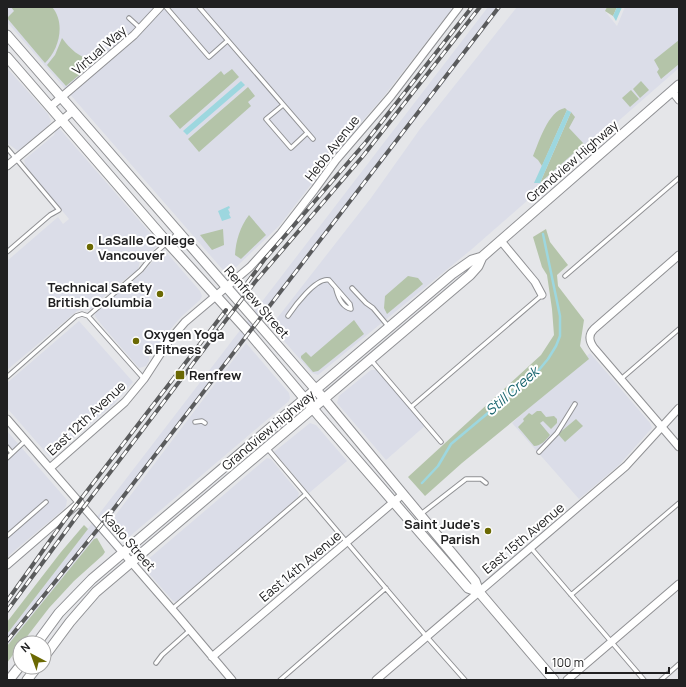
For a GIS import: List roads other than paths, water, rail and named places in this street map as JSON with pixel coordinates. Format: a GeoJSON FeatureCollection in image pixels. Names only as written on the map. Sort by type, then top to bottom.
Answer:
{"type":"FeatureCollection","features":[{"type":"Feature","properties":{"kind":"street","name":"Virtual Way"},"geometry":{"type":"LineString","coordinates":[[50,107],[134,36],[160,7]]}},
{"type":"Feature","properties":{"kind":"street","name":"Hebb Avenue"},"geometry":{"type":"LineString","coordinates":[[216,296],[250,267],[281,234],[336,160],[391,96],[459,7]]}},
{"type":"Feature","properties":{"kind":"street","name":"Renfrew Street"},"geometry":{"type":"LineString","coordinates":[[7,35],[324,399],[475,581],[479,592],[554,680]]}},
{"type":"Feature","properties":{"kind":"street","name":"Renfrew Street"},"geometry":{"type":"LineString","coordinates":[[7,57],[468,588],[479,592]]}},
{"type":"Feature","properties":{"kind":"street","name":"Grandview Highway"},"geometry":{"type":"LineString","coordinates":[[43,635],[59,613],[76,595],[123,552],[388,327],[464,265],[472,260],[482,257],[679,85]]}},
{"type":"Feature","properties":{"kind":"street"},"geometry":{"type":"LineString","coordinates":[[672,91],[679,100]]}},
{"type":"Feature","properties":{"kind":"street"},"geometry":{"type":"LineString","coordinates":[[7,166],[72,111]]}},
{"type":"Feature","properties":{"kind":"street"},"geometry":{"type":"LineString","coordinates":[[501,241],[535,282],[542,295]]}},
{"type":"Feature","properties":{"kind":"street"},"geometry":{"type":"LineString","coordinates":[[679,255],[594,329],[590,338],[594,348],[679,447]]}},
{"type":"Feature","properties":{"kind":"street","name":"Grandview Highway"},"geometry":{"type":"LineString","coordinates":[[52,646],[70,622],[96,592],[470,275],[478,266],[482,257]]}},
{"type":"Feature","properties":{"kind":"street","name":"East 12th Avenue"},"geometry":{"type":"LineString","coordinates":[[50,468],[125,402],[144,379],[168,342],[185,322],[216,296]]}},
{"type":"Feature","properties":{"kind":"street","name":"East 15th Avenue"},"geometry":{"type":"LineString","coordinates":[[376,680],[626,466],[679,408]]}},
{"type":"Feature","properties":{"kind":"street","name":"Kaslo Street"},"geometry":{"type":"LineString","coordinates":[[7,419],[132,562],[232,680]]}},
{"type":"Feature","properties":{"kind":"street","name":"East 14th Avenue"},"geometry":{"type":"LineString","coordinates":[[212,657],[403,494]]}},
{"type":"Feature","properties":{"kind":"street"},"geometry":{"type":"LineString","coordinates":[[7,565],[80,502]]}},
{"type":"Feature","properties":{"kind":"street"},"geometry":{"type":"LineString","coordinates":[[567,680],[679,584]]}},
{"type":"Feature","properties":{"kind":"lane"},"geometry":{"type":"LineString","coordinates":[[166,7],[209,57],[227,41]]}},
{"type":"Feature","properties":{"kind":"lane"},"geometry":{"type":"LineString","coordinates":[[198,7],[313,139]]}},
{"type":"Feature","properties":{"kind":"lane"},"geometry":{"type":"LineString","coordinates":[[129,18],[140,28]]}},
{"type":"Feature","properties":{"kind":"lane"},"geometry":{"type":"LineString","coordinates":[[283,105],[266,119],[291,148],[307,133]]}},
{"type":"Feature","properties":{"kind":"lane"},"geometry":{"type":"LineString","coordinates":[[7,148],[59,210],[7,252]]}},
{"type":"Feature","properties":{"kind":"lane"},"geometry":{"type":"LineString","coordinates":[[565,276],[679,178]]}},
{"type":"Feature","properties":{"kind":"lane"},"geometry":{"type":"LineString","coordinates":[[88,316],[142,270],[153,255],[178,232]]}},
{"type":"Feature","properties":{"kind":"lane"},"geometry":{"type":"LineString","coordinates":[[288,316],[296,304],[320,281],[326,279],[329,280],[350,304],[351,309]]}},
{"type":"Feature","properties":{"kind":"lane"},"geometry":{"type":"LineString","coordinates":[[352,288],[366,303],[373,308],[388,327]]}},
{"type":"Feature","properties":{"kind":"lane"},"geometry":{"type":"LineString","coordinates":[[411,407],[542,295]]}},
{"type":"Feature","properties":{"kind":"lane"},"geometry":{"type":"LineString","coordinates":[[7,376],[76,316],[82,314],[88,316],[144,379]]}},
{"type":"Feature","properties":{"kind":"lane"},"geometry":{"type":"LineString","coordinates":[[621,379],[679,329]]}},
{"type":"Feature","properties":{"kind":"lane"},"geometry":{"type":"LineString","coordinates":[[370,360],[441,442]]}},
{"type":"Feature","properties":{"kind":"lane"},"geometry":{"type":"LineString","coordinates":[[539,452],[557,433],[575,404]]}},
{"type":"Feature","properties":{"kind":"lane"},"geometry":{"type":"LineString","coordinates":[[194,422],[202,421],[205,423]]}},
{"type":"Feature","properties":{"kind":"lane"},"geometry":{"type":"LineString","coordinates":[[7,458],[26,440]]}},
{"type":"Feature","properties":{"kind":"lane"},"geometry":{"type":"LineString","coordinates":[[7,447],[12,453]]}},
{"type":"Feature","properties":{"kind":"lane"},"geometry":{"type":"LineString","coordinates":[[267,448],[465,680]]}},
{"type":"Feature","properties":{"kind":"lane"},"geometry":{"type":"LineString","coordinates":[[420,515],[466,478],[481,479],[486,483]]}},
{"type":"Feature","properties":{"kind":"lane"},"geometry":{"type":"LineString","coordinates":[[172,609],[306,494]]}},
{"type":"Feature","properties":{"kind":"lane"},"geometry":{"type":"LineString","coordinates":[[7,536],[46,502]]}},
{"type":"Feature","properties":{"kind":"lane"},"geometry":{"type":"LineString","coordinates":[[571,595],[679,503]]}},
{"type":"Feature","properties":{"kind":"lane"},"geometry":{"type":"LineString","coordinates":[[531,548],[644,680]]}},
{"type":"Feature","properties":{"kind":"lane"},"geometry":{"type":"LineString","coordinates":[[280,680],[386,588]]}},
{"type":"Feature","properties":{"kind":"lane"},"geometry":{"type":"LineString","coordinates":[[156,663],[162,655],[190,630]]}},
{"type":"Feature","properties":{"kind":"lane"},"geometry":{"type":"LineString","coordinates":[[661,680],[679,664]]}},
{"type":"Feature","properties":{"kind":"water"},"geometry":{"type":"Polygon","coordinates":[[[617,7],[622,7],[616,21],[613,16],[617,7]]]}},
{"type":"Feature","properties":{"kind":"water"},"geometry":{"type":"Polygon","coordinates":[[[241,81],[245,85],[187,135],[183,131],[241,81]]]}},
{"type":"Feature","properties":{"kind":"water"},"geometry":{"type":"Polygon","coordinates":[[[567,110],[571,112],[540,183],[534,183],[567,110]]]}},
{"type":"Feature","properties":{"kind":"water"},"geometry":{"type":"Polygon","coordinates":[[[229,206],[230,208],[228,209],[231,218],[222,221],[218,211],[229,206]]]}},
{"type":"Feature","properties":{"kind":"waterway","name":"Still Creek"},"geometry":{"type":"LineString","coordinates":[[422,483],[438,466],[451,444],[538,371],[556,346],[560,336],[560,316],[543,234]]}},
{"type":"Feature","properties":{"kind":"railway"},"geometry":{"type":"LineString","coordinates":[[247,283],[264,260],[365,143],[472,7]]}},
{"type":"Feature","properties":{"kind":"railway"},"geometry":{"type":"LineString","coordinates":[[7,611],[77,516],[255,282],[363,156],[480,7]]}},
{"type":"Feature","properties":{"kind":"railway"},"geometry":{"type":"LineString","coordinates":[[7,641],[106,519],[499,7]]}},
{"type":"Feature","properties":{"kind":"railway"},"geometry":{"type":"LineString","coordinates":[[7,601],[64,521],[226,310]]}},
{"type":"Feature","properties":{"kind":"place","name":"LaSalle College Vancouver"},"geometry":{"type":"Point","coordinates":[90,247]}},
{"type":"Feature","properties":{"kind":"place","name":"Technical Safety British Columbia"},"geometry":{"type":"Point","coordinates":[160,294]}},
{"type":"Feature","properties":{"kind":"place","name":"Oxygen Yoga & Fitness"},"geometry":{"type":"Point","coordinates":[136,341]}},
{"type":"Feature","properties":{"kind":"place","name":"Renfrew"},"geometry":{"type":"Point","coordinates":[180,375]}},
{"type":"Feature","properties":{"kind":"place","name":"Saint Jude's Parish"},"geometry":{"type":"Point","coordinates":[488,531]}}]}
